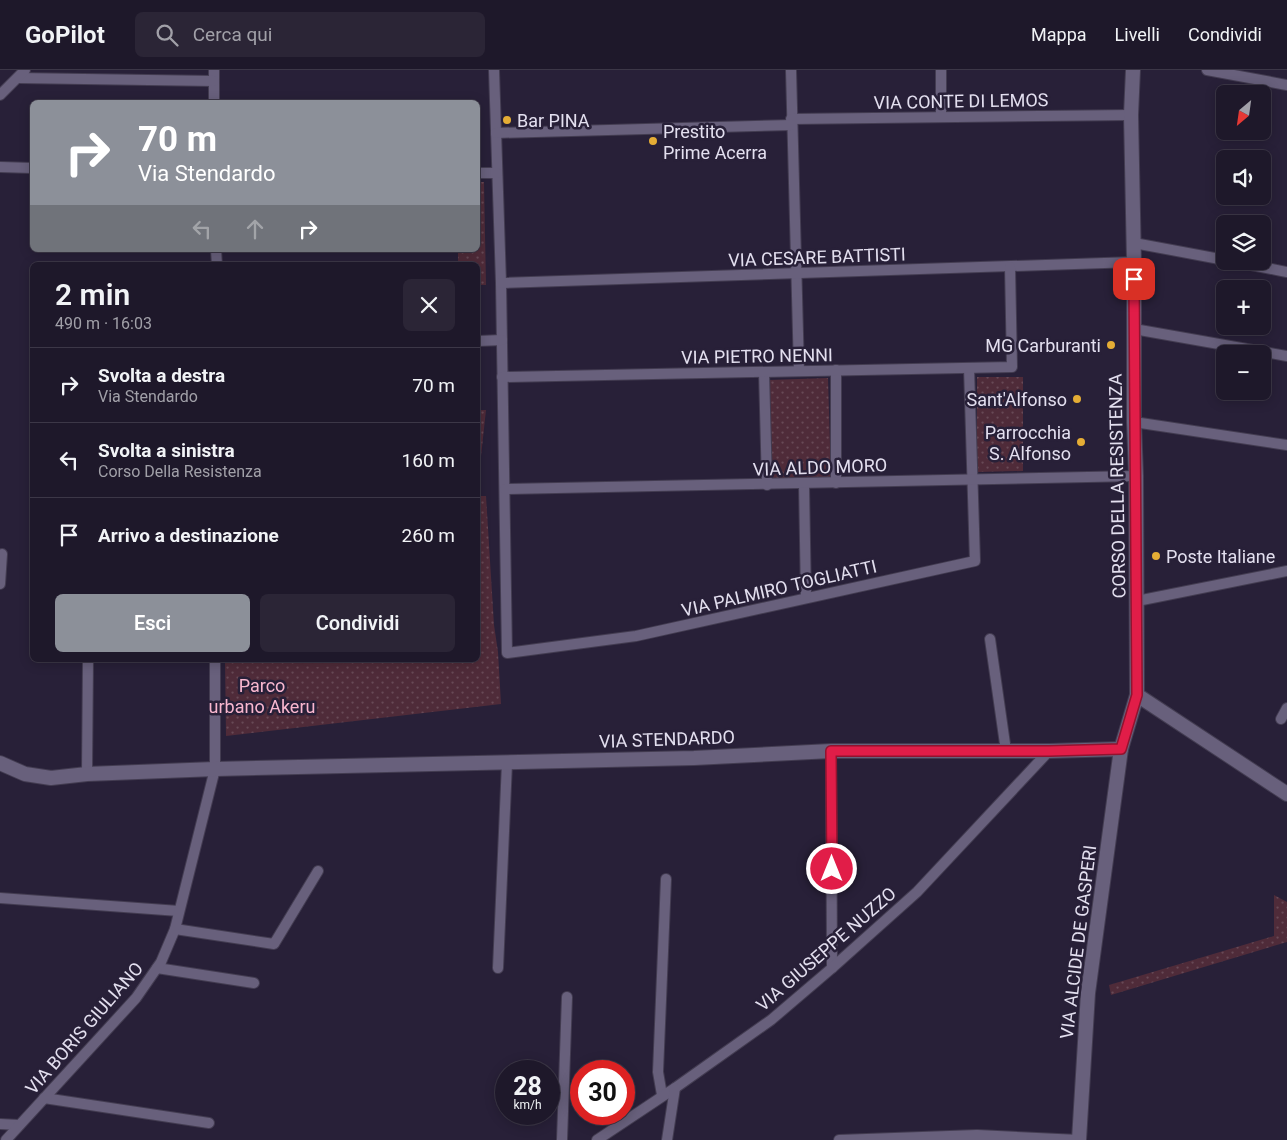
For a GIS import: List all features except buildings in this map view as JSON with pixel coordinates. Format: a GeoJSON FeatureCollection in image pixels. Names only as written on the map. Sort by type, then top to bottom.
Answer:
{"type":"FeatureCollection","features":[{"type":"Feature","properties":{"kind":"street"},"geometry":{"type":"LineString","coordinates":[[494,70],[505,490]]}},
{"type":"Feature","properties":{"kind":"street"},"geometry":{"type":"LineString","coordinates":[[791,70],[799,371]]}},
{"type":"Feature","properties":{"kind":"street"},"geometry":{"type":"LineString","coordinates":[[941,70],[941,117]]}},
{"type":"Feature","properties":{"kind":"street","name":"CORSO DELLA RESISTENZA"},"geometry":{"type":"LineString","coordinates":[[1121,749],[1137,695],[1134,243],[1131,115],[1133,70]]}},
{"type":"Feature","properties":{"kind":"street"},"geometry":{"type":"LineString","coordinates":[[1207,70],[1287,85]]}},
{"type":"Feature","properties":{"kind":"street"},"geometry":{"type":"LineString","coordinates":[[0,95],[22,74],[214,75],[214,100]]}},
{"type":"Feature","properties":{"kind":"street","name":"VIA CONTE DI LEMOS"},"geometry":{"type":"LineString","coordinates":[[496,133],[941,117],[1131,115]]}},
{"type":"Feature","properties":{"kind":"street"},"geometry":{"type":"LineString","coordinates":[[0,167],[30,168]]}},
{"type":"Feature","properties":{"kind":"street"},"geometry":{"type":"LineString","coordinates":[[480,173],[497,173]]}},
{"type":"Feature","properties":{"kind":"street"},"geometry":{"type":"LineString","coordinates":[[1134,243],[1216,258]]}},
{"type":"Feature","properties":{"kind":"street","name":"VIA CESARE BATTISTI"},"geometry":{"type":"LineString","coordinates":[[500,283],[1134,262]]}},
{"type":"Feature","properties":{"kind":"street","name":"VIA PIETRO NENNI"},"geometry":{"type":"LineString","coordinates":[[502,377],[1012,367],[1010,267]]}},
{"type":"Feature","properties":{"kind":"street"},"geometry":{"type":"LineString","coordinates":[[1271,269],[1287,272]]}},
{"type":"Feature","properties":{"kind":"street"},"geometry":{"type":"LineString","coordinates":[[1134,329],[1287,356]]}},
{"type":"Feature","properties":{"kind":"street"},"geometry":{"type":"LineString","coordinates":[[480,341],[502,340]]}},
{"type":"Feature","properties":{"kind":"street"},"geometry":{"type":"LineString","coordinates":[[969,368],[972,478]]}},
{"type":"Feature","properties":{"kind":"street"},"geometry":{"type":"LineString","coordinates":[[836,370],[836,483]]}},
{"type":"Feature","properties":{"kind":"street"},"geometry":{"type":"LineString","coordinates":[[764,372],[768,485]]}},
{"type":"Feature","properties":{"kind":"street"},"geometry":{"type":"LineString","coordinates":[[1134,422],[1287,445]]}},
{"type":"Feature","properties":{"kind":"street","name":"VIA ALDO MORO"},"geometry":{"type":"LineString","coordinates":[[505,490],[768,485],[972,478],[1136,476]]}},
{"type":"Feature","properties":{"kind":"street","name":"VIA PALMIRO TOGLIATTI"},"geometry":{"type":"LineString","coordinates":[[505,490],[507,653],[636,636],[975,561],[972,478]]}},
{"type":"Feature","properties":{"kind":"street"},"geometry":{"type":"LineString","coordinates":[[804,484],[806,598]]}},
{"type":"Feature","properties":{"kind":"street"},"geometry":{"type":"LineString","coordinates":[[0,584],[2,554]]}},
{"type":"Feature","properties":{"kind":"street"},"geometry":{"type":"LineString","coordinates":[[1137,601],[1287,571]]}},
{"type":"Feature","properties":{"kind":"street"},"geometry":{"type":"LineString","coordinates":[[990,639],[1006,751]]}},
{"type":"Feature","properties":{"kind":"street"},"geometry":{"type":"LineString","coordinates":[[88,662],[88,774]]}},
{"type":"Feature","properties":{"kind":"street","name":"VIA BORIS GIULIANO"},"geometry":{"type":"LineString","coordinates":[[6,1140],[136,998],[161,962],[175,929],[215,769],[215,662]]}},
{"type":"Feature","properties":{"kind":"street"},"geometry":{"type":"LineString","coordinates":[[1137,695],[1287,794]]}},
{"type":"Feature","properties":{"kind":"street"},"geometry":{"type":"LineString","coordinates":[[1282,719],[1287,708]]}},
{"type":"Feature","properties":{"kind":"street","name":"VIA STENDARDO"},"geometry":{"type":"LineString","coordinates":[[0,763],[25,774],[51,778],[88,774],[215,769],[694,758],[831,751],[1049,751],[1121,749]]}},
{"type":"Feature","properties":{"kind":"street","name":"VIA ALCIDE DE GASPERI"},"geometry":{"type":"LineString","coordinates":[[1079,1140],[1088,993],[1121,749]]}},
{"type":"Feature","properties":{"kind":"street"},"geometry":{"type":"LineString","coordinates":[[831,751],[832,968]]}},
{"type":"Feature","properties":{"kind":"street","name":"VIA GIUSEPPE NUZZO"},"geometry":{"type":"LineString","coordinates":[[597,1140],[675,1088],[770,1020],[832,968],[916,892],[1049,751]]}},
{"type":"Feature","properties":{"kind":"street"},"geometry":{"type":"LineString","coordinates":[[498,968],[507,762]]}},
{"type":"Feature","properties":{"kind":"street"},"geometry":{"type":"LineString","coordinates":[[175,929],[274,944],[318,871]]}},
{"type":"Feature","properties":{"kind":"street"},"geometry":{"type":"LineString","coordinates":[[662,1096],[658,1072],[666,879]]}},
{"type":"Feature","properties":{"kind":"street"},"geometry":{"type":"LineString","coordinates":[[0,898],[179,911]]}},
{"type":"Feature","properties":{"kind":"street"},"geometry":{"type":"LineString","coordinates":[[157,968],[254,983]]}},
{"type":"Feature","properties":{"kind":"street"},"geometry":{"type":"LineString","coordinates":[[562,1140],[567,997]]}},
{"type":"Feature","properties":{"kind":"street"},"geometry":{"type":"LineString","coordinates":[[668,1140],[675,1088]]}},
{"type":"Feature","properties":{"kind":"street"},"geometry":{"type":"LineString","coordinates":[[44,1098],[208,1123]]}},
{"type":"Feature","properties":{"kind":"street"},"geometry":{"type":"LineString","coordinates":[[0,1124],[19,1125]]}},
{"type":"Feature","properties":{"kind":"street"},"geometry":{"type":"LineString","coordinates":[[839,1140],[977,1134],[1079,1140]]}},
{"type":"Feature","properties":{"kind":"green space"},"geometry":{"type":"Polygon","coordinates":[[[480,182],[484,182],[486,285],[480,285],[480,262],[458,262],[458,252],[480,252],[480,182]]]}},
{"type":"Feature","properties":{"kind":"green space"},"geometry":{"type":"Polygon","coordinates":[[[977,377],[1023,377],[1023,471],[977,472],[977,377]]]}},
{"type":"Feature","properties":{"kind":"green space"},"geometry":{"type":"Polygon","coordinates":[[[828,378],[831,479],[773,481],[769,380],[828,378]]]}},
{"type":"Feature","properties":{"kind":"green space"},"geometry":{"type":"Polygon","coordinates":[[[480,410],[486,410],[480,466],[480,410]]]}},
{"type":"Feature","properties":{"kind":"green space","name":"Parco urbano Akeru"},"geometry":{"type":"Polygon","coordinates":[[[480,496],[486,496],[501,704],[226,736],[225,662],[480,662],[480,496]]]}},
{"type":"Feature","properties":{"kind":"green space"},"geometry":{"type":"Polygon","coordinates":[[[293,662],[349,662],[322,667],[293,662]]]}},
{"type":"Feature","properties":{"kind":"green space"},"geometry":{"type":"Polygon","coordinates":[[[1274,895],[1287,902],[1287,942],[1111,995],[1109,985],[1274,936],[1274,895]]]}},
{"type":"Feature","properties":{"kind":"place","name":"Bar PINA"},"geometry":{"type":"Point","coordinates":[507,120]}},
{"type":"Feature","properties":{"kind":"place","name":"Prestito Prime Acerra"},"geometry":{"type":"Point","coordinates":[653,141]}},
{"type":"Feature","properties":{"kind":"place","name":"MG Carburanti"},"geometry":{"type":"Point","coordinates":[1111,345]}},
{"type":"Feature","properties":{"kind":"place","name":"Sant'Alfonso"},"geometry":{"type":"Point","coordinates":[1077,399]}},
{"type":"Feature","properties":{"kind":"place","name":"Parrocchia S. Alfonso"},"geometry":{"type":"Point","coordinates":[1081,442]}},
{"type":"Feature","properties":{"kind":"place","name":"Poste Italiane"},"geometry":{"type":"Point","coordinates":[1156,556]}},
{"type":"Feature","properties":{"kind":"route"},"geometry":{"type":"LineString","coordinates":[[832,869],[831,751],[1049,751],[1121,749],[1137,695],[1134,279]]}}]}
